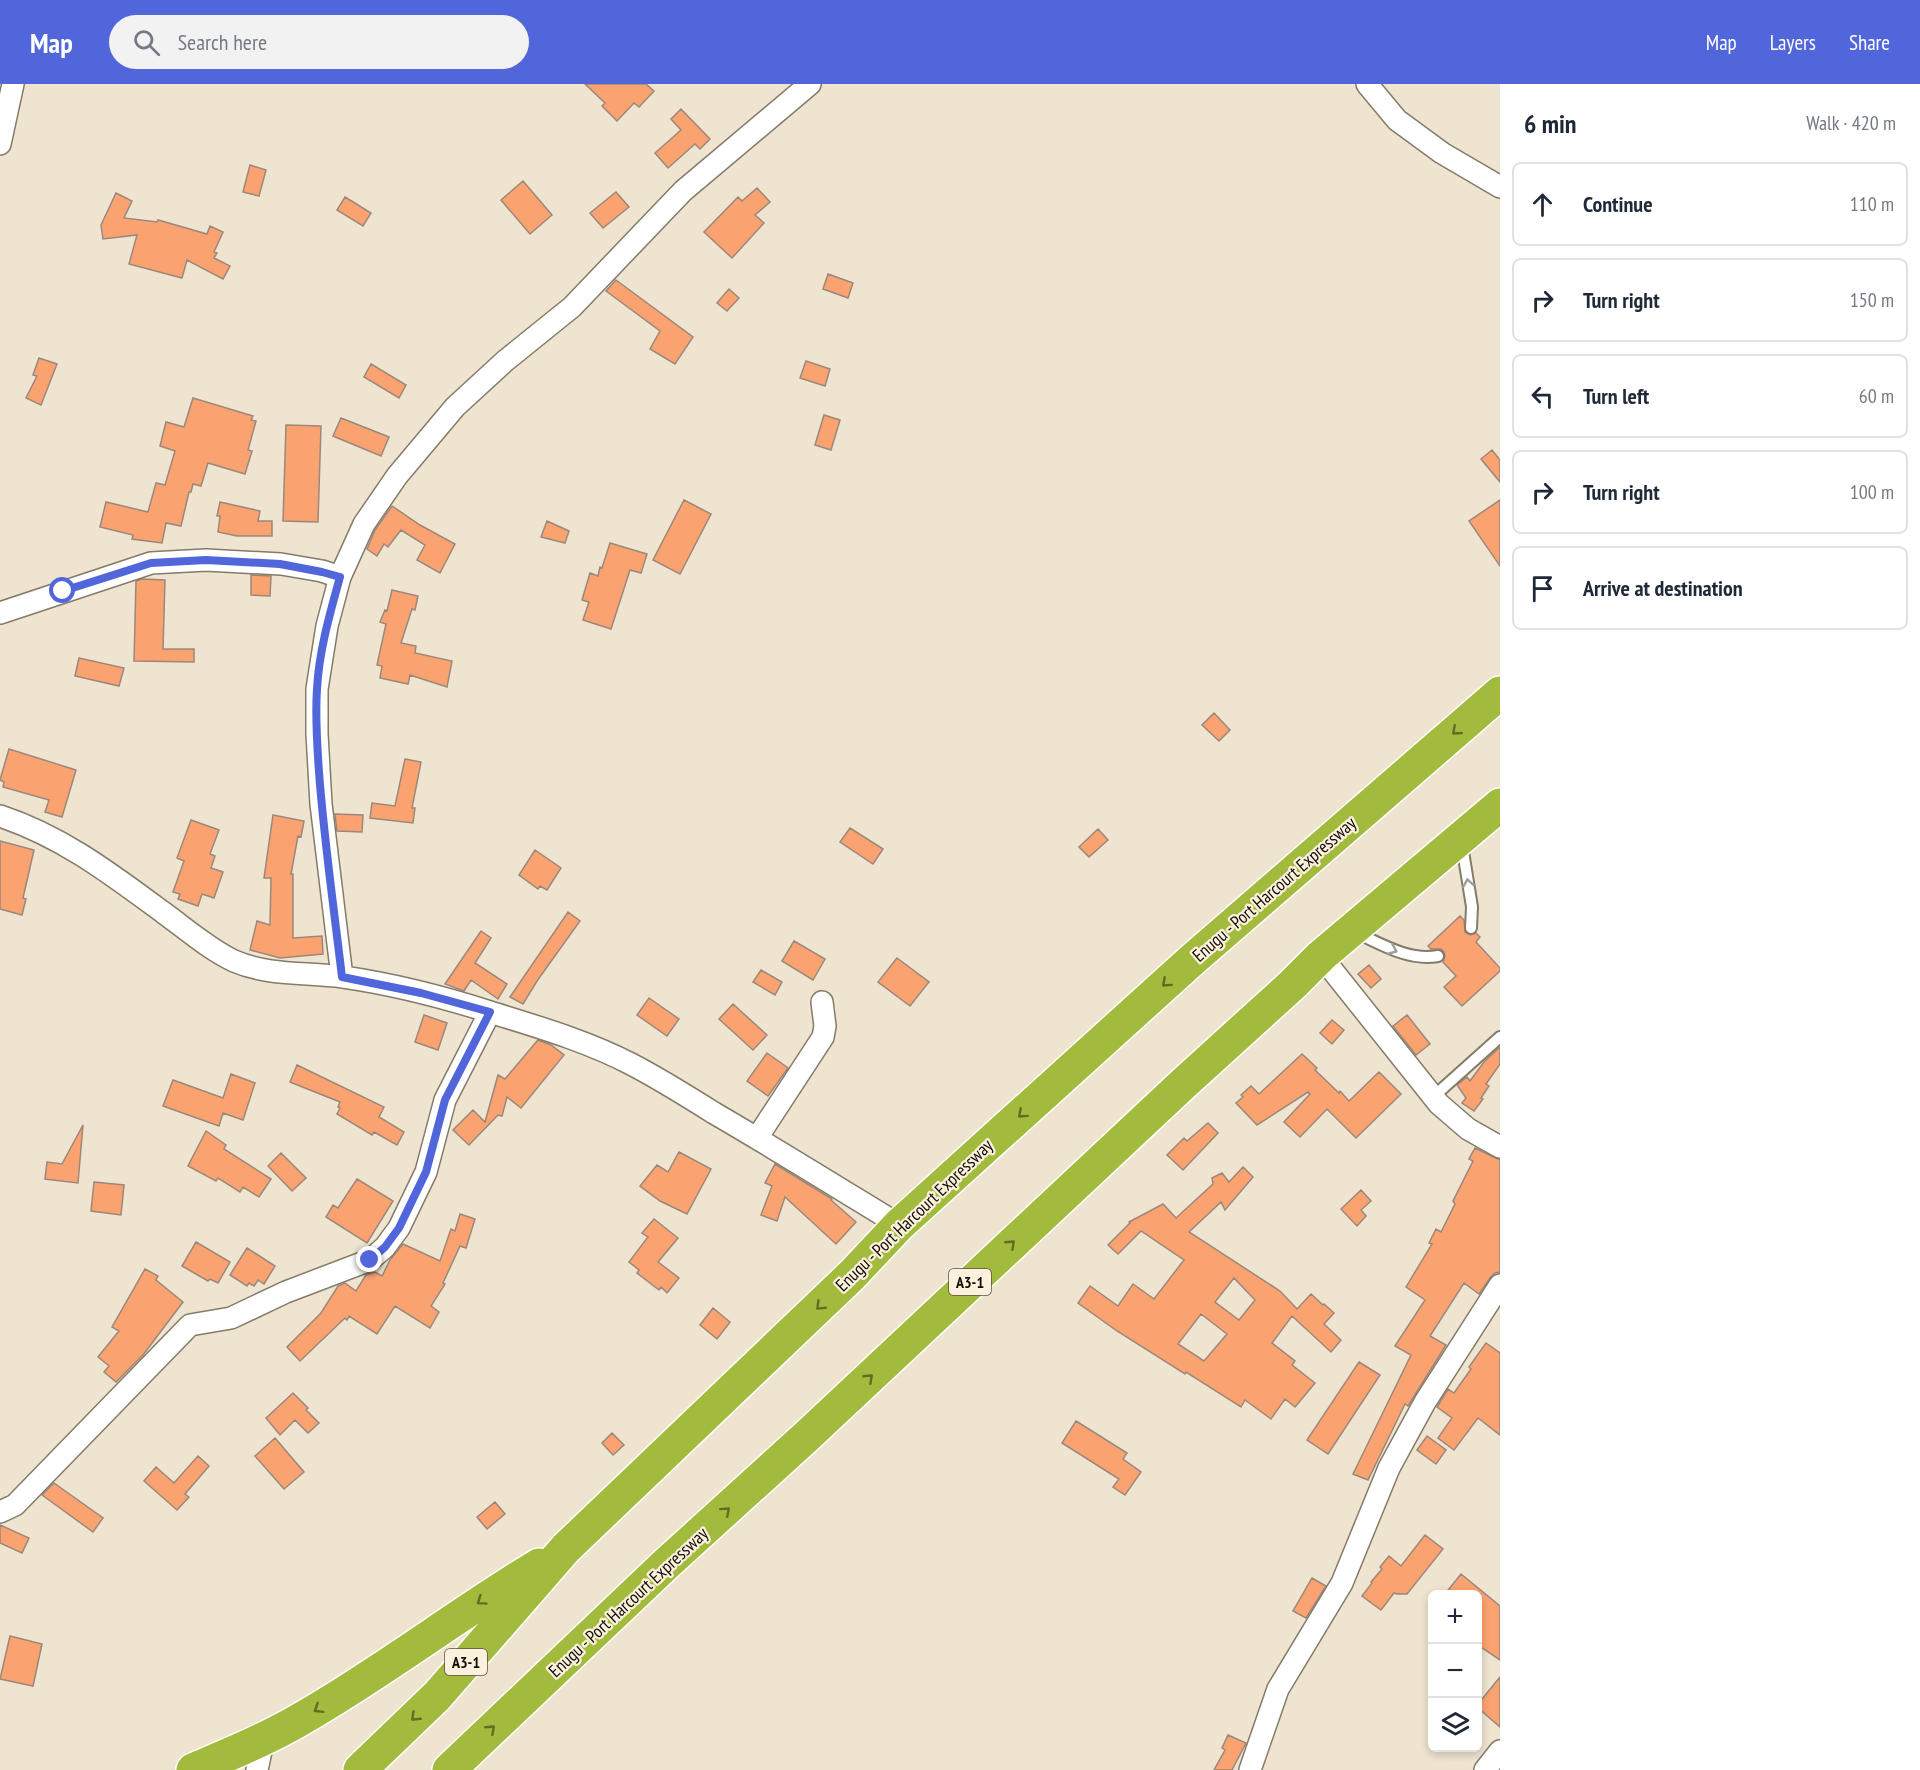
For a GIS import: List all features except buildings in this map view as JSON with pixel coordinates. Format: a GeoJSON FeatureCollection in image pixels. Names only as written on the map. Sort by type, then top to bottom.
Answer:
{"type":"FeatureCollection","features":[{"type":"Feature","properties":{"kind":"highway","name":"Enugu - Port Harcourt Expressway"},"geometry":{"type":"LineString","coordinates":[[360,1770],[437,1696],[566,1548],[852,1275],[899,1225],[1192,960],[1500,693]]}},
{"type":"Feature","properties":{"kind":"highway","name":"Enugu - Port Harcourt Expressway"},"geometry":{"type":"LineString","coordinates":[[449,1770],[666,1564],[807,1436],[1183,1084],[1292,986],[1321,956],[1500,805]]}},
{"type":"Feature","properties":{"kind":"highway"},"geometry":{"type":"LineString","coordinates":[[193,1770],[300,1720],[392,1663],[483,1599],[566,1548]]}},
{"type":"Feature","properties":{"kind":"street"},"geometry":{"type":"LineString","coordinates":[[0,144],[13,84]]}},
{"type":"Feature","properties":{"kind":"street"},"geometry":{"type":"LineString","coordinates":[[342,977],[321,804],[317,688],[327,626],[340,577],[364,524],[397,476],[456,407],[505,361],[572,307],[683,191],[810,84]]}},
{"type":"Feature","properties":{"kind":"street"},"geometry":{"type":"LineString","coordinates":[[1367,84],[1397,120],[1443,153],[1500,187]]}},
{"type":"Feature","properties":{"kind":"street"},"geometry":{"type":"LineString","coordinates":[[0,613],[151,563],[206,560],[280,564],[340,577]]}},
{"type":"Feature","properties":{"kind":"street"},"geometry":{"type":"LineString","coordinates":[[0,816],[56,839],[93,861],[232,960],[266,971],[342,977],[430,996],[490,1012],[602,1051],[642,1070],[899,1225]]}},
{"type":"Feature","properties":{"kind":"street"},"geometry":{"type":"LineString","coordinates":[[1321,956],[1439,1104],[1468,1129],[1500,1147]]}},
{"type":"Feature","properties":{"kind":"street"},"geometry":{"type":"LineString","coordinates":[[757,1138],[823,1037],[825,1026],[822,1002]]}},
{"type":"Feature","properties":{"kind":"street"},"geometry":{"type":"LineString","coordinates":[[0,1512],[15,1505],[189,1325],[231,1318],[286,1292],[370,1260],[385,1247],[399,1228],[426,1172],[445,1100],[490,1012]]}},
{"type":"Feature","properties":{"kind":"street"},"geometry":{"type":"LineString","coordinates":[[1250,1770],[1278,1689],[1342,1583],[1389,1468],[1425,1402],[1500,1285]]}},
{"type":"Feature","properties":{"kind":"street"},"geometry":{"type":"LineString","coordinates":[[257,1770],[264,1737]]}},
{"type":"Feature","properties":{"kind":"street"},"geometry":{"type":"LineString","coordinates":[[1485,1770],[1500,1751]]}},
{"type":"Feature","properties":{"kind":"lane"},"geometry":{"type":"LineString","coordinates":[[1461,838],[1472,907],[1472,928]]}},
{"type":"Feature","properties":{"kind":"lane"},"geometry":{"type":"LineString","coordinates":[[1351,930],[1401,953],[1425,958],[1438,956]]}},
{"type":"Feature","properties":{"kind":"lane"},"geometry":{"type":"LineString","coordinates":[[1433,1097],[1500,1037]]}},
{"type":"Feature","properties":{"kind":"route"},"geometry":{"type":"LineString","coordinates":[[63,591],[151,563],[206,560],[280,564],[340,577],[321,660],[317,688],[317,734],[321,804],[342,977],[421,993],[490,1012],[445,1100],[426,1172],[399,1228],[385,1247],[370,1260]]}}]}
